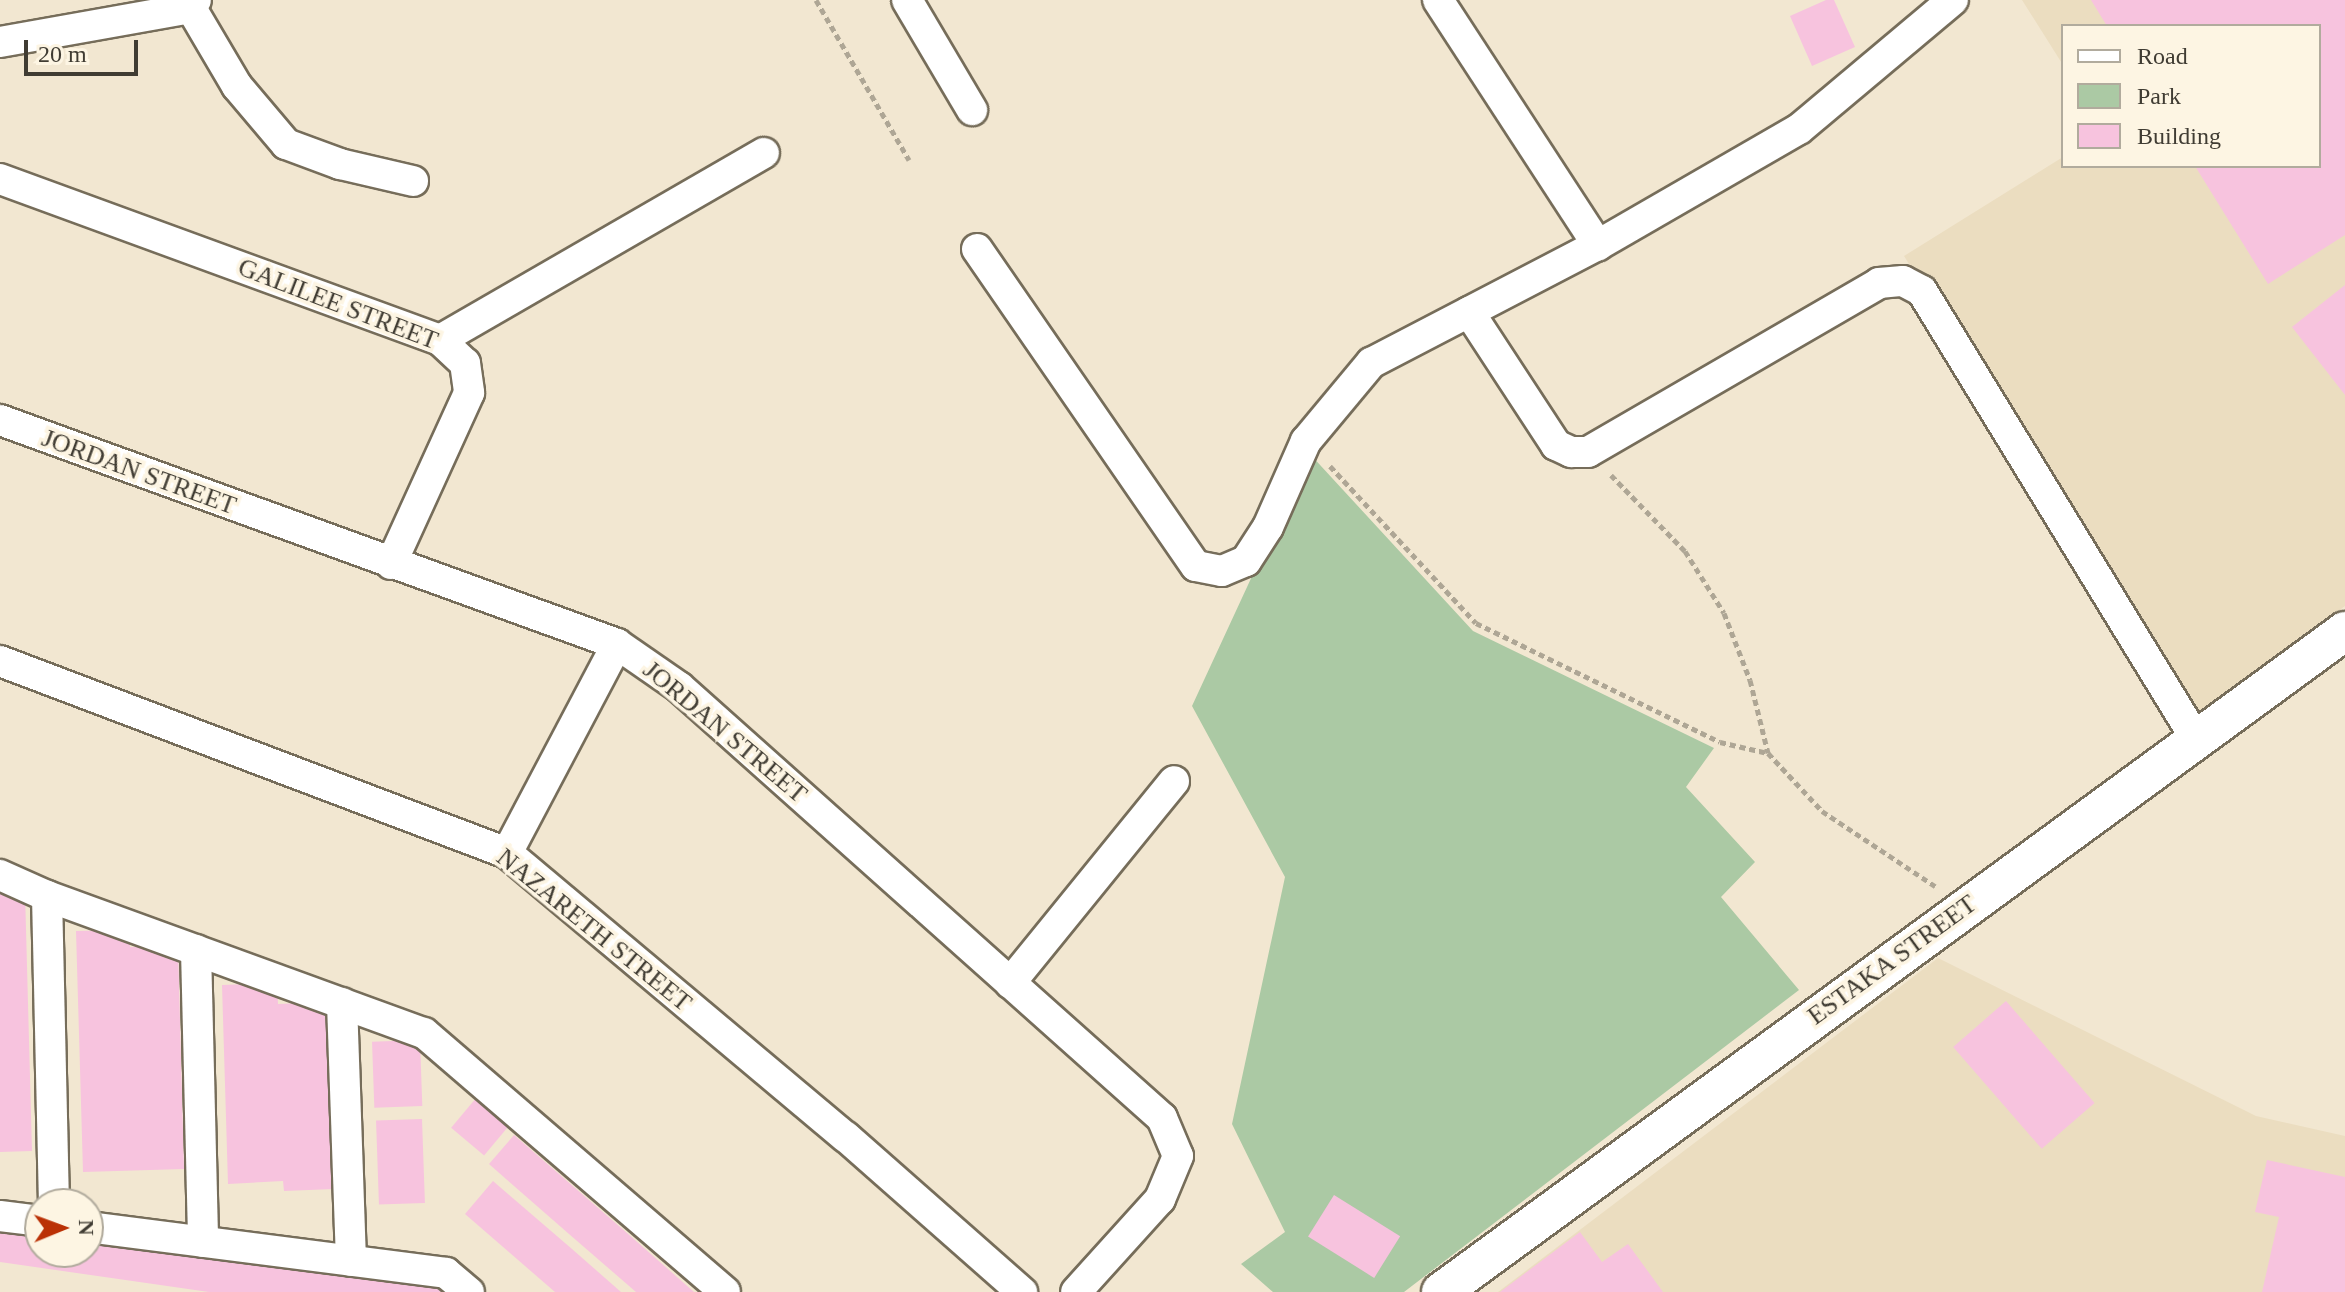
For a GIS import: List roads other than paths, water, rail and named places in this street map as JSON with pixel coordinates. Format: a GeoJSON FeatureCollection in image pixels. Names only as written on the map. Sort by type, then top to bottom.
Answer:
{"type":"FeatureCollection","features":[{"type":"Feature","properties":{"kind":"street"},"geometry":{"type":"LineString","coordinates":[[907,0],[972,110]]}},
{"type":"Feature","properties":{"kind":"street"},"geometry":{"type":"LineString","coordinates":[[1438,0],[1598,245]]}},
{"type":"Feature","properties":{"kind":"street"},"geometry":{"type":"LineString","coordinates":[[977,249],[1196,566],[1222,571],[1246,561],[1268,527],[1306,441],[1371,363],[1598,245],[1799,129],[1953,0]]}},
{"type":"Feature","properties":{"kind":"street"},"geometry":{"type":"LineString","coordinates":[[0,42],[194,4],[237,86],[286,144],[340,164],[413,181]]}},
{"type":"Feature","properties":{"kind":"street"},"geometry":{"type":"LineString","coordinates":[[440,340],[764,153]]}},
{"type":"Feature","properties":{"kind":"street","name":"GALILEE STREET"},"geometry":{"type":"LineString","coordinates":[[0,179],[440,340],[465,363],[469,393],[391,564]]}},
{"type":"Feature","properties":{"kind":"street"},"geometry":{"type":"LineString","coordinates":[[1469,312],[1556,445],[1571,452],[1588,452],[1879,283],[1903,281],[1922,291],[2196,739]]}},
{"type":"Feature","properties":{"kind":"street","name":"JORDAN STREET"},"geometry":{"type":"LineString","coordinates":[[0,420],[617,644],[679,687],[1162,1118],[1178,1156],[1160,1199],[1076,1292]]}},
{"type":"Feature","properties":{"kind":"street","name":"ESTAKA STREET"},"geometry":{"type":"LineString","coordinates":[[1441,1292],[2345,631]]}},
{"type":"Feature","properties":{"kind":"street"},"geometry":{"type":"LineString","coordinates":[[507,853],[617,644]]}},
{"type":"Feature","properties":{"kind":"street","name":"NAZARETH STREET"},"geometry":{"type":"LineString","coordinates":[[0,661],[507,853],[846,1137],[1022,1292]]}},
{"type":"Feature","properties":{"kind":"street"},"geometry":{"type":"LineString","coordinates":[[1010,983],[1174,781]]}},
{"type":"Feature","properties":{"kind":"street"},"geometry":{"type":"LineString","coordinates":[[0,875],[47,896],[424,1033],[725,1292]]}},
{"type":"Feature","properties":{"kind":"street"},"geometry":{"type":"LineString","coordinates":[[47,896],[54,1188]]}},
{"type":"Feature","properties":{"kind":"street"},"geometry":{"type":"LineString","coordinates":[[196,950],[203,1242]]}},
{"type":"Feature","properties":{"kind":"street"},"geometry":{"type":"LineString","coordinates":[[342,1003],[351,1261]]}},
{"type":"Feature","properties":{"kind":"street"},"geometry":{"type":"LineString","coordinates":[[0,1216],[24,1219]]}},
{"type":"Feature","properties":{"kind":"street"},"geometry":{"type":"LineString","coordinates":[[104,1229],[446,1273],[469,1292]]}}]}
